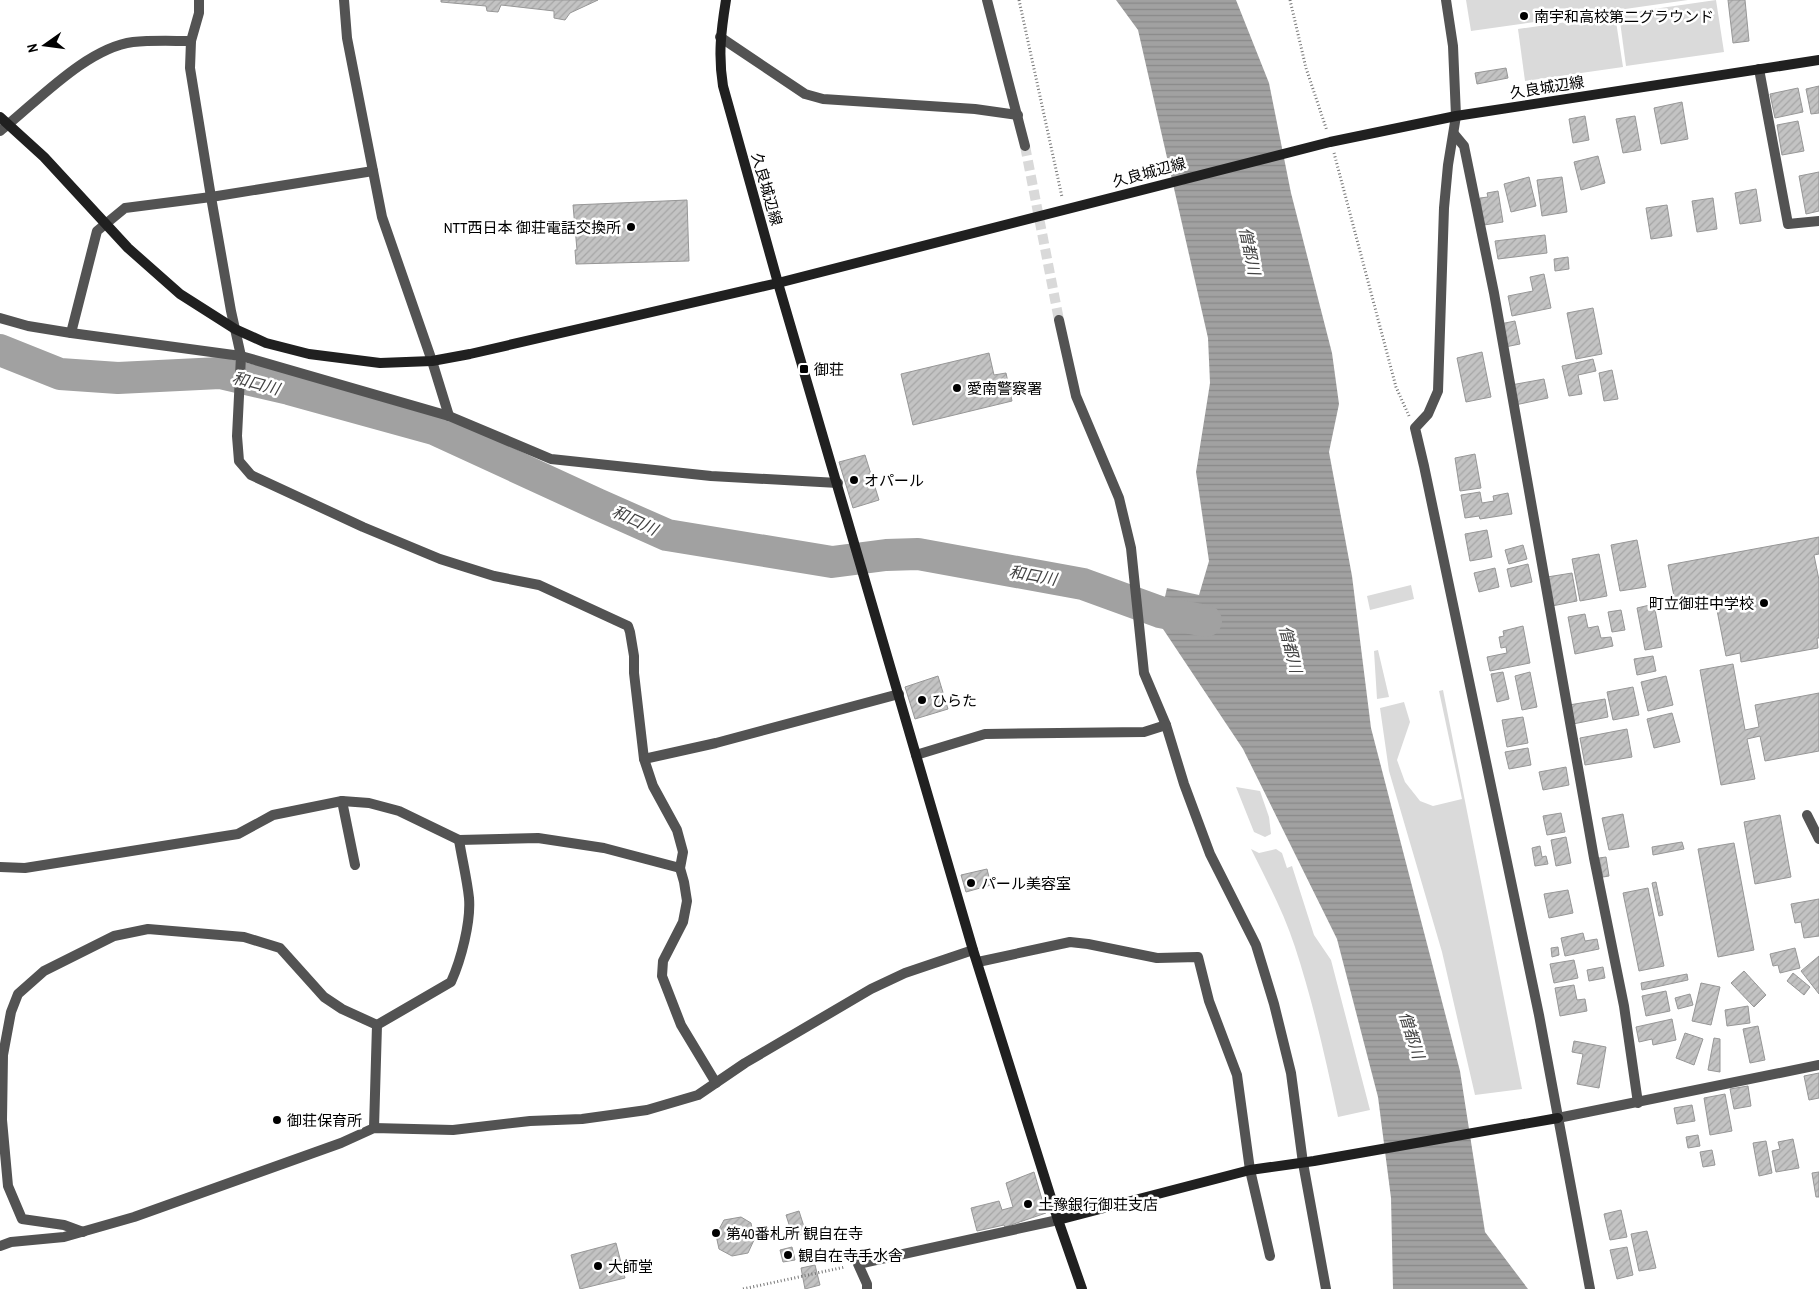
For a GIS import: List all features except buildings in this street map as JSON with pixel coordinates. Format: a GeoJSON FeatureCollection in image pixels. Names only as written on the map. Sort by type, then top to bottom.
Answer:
{"type":"FeatureCollection","features":[{"type":"Feature","properties":{"kind":"street"},"geometry":{"type":"LineString","coordinates":[[199,0],[199,13],[190,41],[190,68],[211,197],[241,356],[237,436],[239,461],[251,475],[355,523],[440,559],[494,576],[539,585],[628,626],[634,656],[634,672],[644,759],[653,786],[677,830],[683,852],[680,868],[687,901],[683,922],[663,961],[662,976],[681,1025],[716,1083]]}},
{"type":"Feature","properties":{"kind":"street"},"geometry":{"type":"LineString","coordinates":[[344,0],[347,38],[382,217],[449,416]]}},
{"type":"Feature","properties":{"kind":"street","name":"久良城辺線"},"geometry":{"type":"LineString","coordinates":[[726,0],[720,37],[719,66],[722,86],[778,283],[1330,142],[1456,116],[1819,60]]}},
{"type":"Feature","properties":{"kind":"street"},"geometry":{"type":"LineString","coordinates":[[987,0],[1025,146]]}},
{"type":"Feature","properties":{"kind":"street"},"geometry":{"type":"LineString","coordinates":[[1446,0],[1453,46],[1456,116],[1448,165],[1444,208],[1438,391],[1428,414],[1415,428],[1539,1015],[1552,1119],[1590,1289]]}},
{"type":"Feature","properties":{"kind":"street"},"geometry":{"type":"LineString","coordinates":[[720,37],[806,94],[823,99],[975,109],[1018,115]]}},
{"type":"Feature","properties":{"kind":"street"},"geometry":{"type":"LineString","coordinates":[[0,131],[32,103],[99,53],[132,42],[190,41]]}},
{"type":"Feature","properties":{"kind":"street"},"geometry":{"type":"LineString","coordinates":[[1759,69],[1788,224],[1819,221]]}},
{"type":"Feature","properties":{"kind":"street"},"geometry":{"type":"LineString","coordinates":[[0,117],[44,157],[128,248],[180,294],[235,329],[266,343],[309,354],[380,363],[432,361],[470,354],[778,283],[973,950],[1058,1220],[1082,1289]]}},
{"type":"Feature","properties":{"kind":"street"},"geometry":{"type":"LineString","coordinates":[[1454,134],[1464,146],[1494,293],[1594,858],[1624,1006],[1638,1103]]}},
{"type":"Feature","properties":{"kind":"street"},"geometry":{"type":"LineString","coordinates":[[71,334],[97,231],[125,208],[211,197],[373,171]]}},
{"type":"Feature","properties":{"kind":"street"},"geometry":{"type":"LineString","coordinates":[[0,318],[28,326],[71,334],[241,356],[449,416],[550,459],[711,476],[838,483]]}},
{"type":"Feature","properties":{"kind":"street"},"geometry":{"type":"LineString","coordinates":[[1059,320],[1076,396],[1119,498],[1130,548],[1144,673],[1166,725],[1184,784],[1210,854],[1256,945],[1274,1004],[1291,1073],[1302,1163],[1326,1289]]}},
{"type":"Feature","properties":{"kind":"street"},"geometry":{"type":"LineString","coordinates":[[644,759],[716,743],[899,694]]}},
{"type":"Feature","properties":{"kind":"street"},"geometry":{"type":"LineString","coordinates":[[916,755],[984,734],[1144,732],[1166,725]]}},
{"type":"Feature","properties":{"kind":"street"},"geometry":{"type":"LineString","coordinates":[[0,868],[25,868],[238,834],[273,816],[342,801],[369,803],[400,811],[459,840],[538,838],[604,848],[680,868]]}},
{"type":"Feature","properties":{"kind":"street"},"geometry":{"type":"LineString","coordinates":[[342,801],[355,865]]}},
{"type":"Feature","properties":{"kind":"street"},"geometry":{"type":"LineString","coordinates":[[1807,815],[1819,839]]}},
{"type":"Feature","properties":{"kind":"street"},"geometry":{"type":"LineString","coordinates":[[377,1025],[451,982],[467,924],[469,900],[459,840]]}},
{"type":"Feature","properties":{"kind":"street"},"geometry":{"type":"LineString","coordinates":[[83,1232],[64,1225],[22,1219],[8,1186],[2,1120],[3,1055],[11,1012],[18,994],[44,971],[114,936],[148,928],[244,936],[280,948],[324,997],[342,1009],[377,1025]]}},
{"type":"Feature","properties":{"kind":"street"},"geometry":{"type":"LineString","coordinates":[[978,962],[1070,942],[1157,958],[1198,957],[1209,1001],[1237,1075],[1250,1170],[1270,1256]]}},
{"type":"Feature","properties":{"kind":"street"},"geometry":{"type":"LineString","coordinates":[[0,1246],[11,1242],[64,1238],[134,1217],[341,1142],[374,1128],[453,1130],[530,1121],[582,1119],[647,1110],[698,1095],[745,1063],[871,989],[905,973],[973,950]]}},
{"type":"Feature","properties":{"kind":"street"},"geometry":{"type":"LineString","coordinates":[[374,1128],[377,1025]]}},
{"type":"Feature","properties":{"kind":"street"},"geometry":{"type":"LineString","coordinates":[[867,1289],[867,1284],[858,1264],[1058,1220],[1250,1170],[1314,1161],[1552,1119],[1819,1065]]}},
{"type":"Feature","properties":{"kind":"path"},"geometry":{"type":"LineString","coordinates":[[1018,0],[1065,210]]}},
{"type":"Feature","properties":{"kind":"path"},"geometry":{"type":"LineString","coordinates":[[1290,0],[1306,68],[1330,142],[1396,387],[1415,428]]}},
{"type":"Feature","properties":{"kind":"path"},"geometry":{"type":"LineString","coordinates":[[743,1289],[839,1269]]}},
{"type":"Feature","properties":{"kind":"shaded area","name":"南宇和高校第二グラウンド"},"geometry":{"type":"Polygon","coordinates":[[[1466,0],[1688,0],[1471,31],[1466,0]]]}},
{"type":"Feature","properties":{"kind":"shaded area"},"geometry":{"type":"Polygon","coordinates":[[[1716,0],[1724,52],[1626,66],[1619,14],[1716,0]]]}},
{"type":"Feature","properties":{"kind":"shaded area"},"geometry":{"type":"Polygon","coordinates":[[[1615,15],[1623,67],[1525,81],[1518,29],[1615,15]]]}},
{"type":"Feature","properties":{"kind":"shaded area"},"geometry":{"type":"Polygon","coordinates":[[[1411,585],[1414,599],[1370,610],[1367,596],[1411,585]]]}},
{"type":"Feature","properties":{"kind":"shaded area"},"geometry":{"type":"Polygon","coordinates":[[[1378,650],[1389,697],[1377,699],[1374,651],[1378,650]]]}},
{"type":"Feature","properties":{"kind":"shaded area"},"geometry":{"type":"Polygon","coordinates":[[[1443,690],[1522,1089],[1475,1095],[1442,952],[1389,771],[1380,708],[1404,702],[1410,722],[1397,760],[1405,782],[1420,801],[1433,806],[1462,799],[1439,691],[1443,690]]]}},
{"type":"Feature","properties":{"kind":"shaded area"},"geometry":{"type":"Polygon","coordinates":[[[1236,787],[1260,791],[1269,817],[1271,834],[1265,837],[1254,832],[1236,787]]]}},
{"type":"Feature","properties":{"kind":"shaded area"},"geometry":{"type":"Polygon","coordinates":[[[1251,849],[1259,853],[1276,849],[1282,853],[1287,868],[1292,866],[1314,935],[1331,960],[1370,1110],[1338,1117],[1319,1031],[1291,934],[1251,849]]]}},
{"type":"Feature","properties":{"kind":"water","name":"僧都川"},"geometry":{"type":"Polygon","coordinates":[[[1116,0],[1236,0],[1269,83],[1291,193],[1332,353],[1339,404],[1329,452],[1352,576],[1371,728],[1460,1071],[1485,1232],[1528,1289],[1393,1289],[1391,1198],[1378,1097],[1337,939],[1243,749],[1159,623],[1167,588],[1199,595],[1209,561],[1196,472],[1210,383],[1208,338],[1138,30],[1116,0]]]}},
{"type":"Feature","properties":{"kind":"waterway","name":"和口川"},"geometry":{"type":"LineString","coordinates":[[0,350],[60,374],[118,378],[220,373],[289,389],[434,429],[667,535],[832,562],[886,555],[918,554],[1083,584],[1160,612],[1206,621]]}},
{"type":"Feature","properties":{"kind":"tunnel"},"geometry":{"type":"LineString","coordinates":[[1025,146],[1059,320]]}},
{"type":"Feature","properties":{"kind":"place","name":"南宇和高校第二グラウンド"},"geometry":{"type":"Point","coordinates":[1524,16]}},
{"type":"Feature","properties":{"kind":"place","name":"NTT西日本 御荘電話交換所"},"geometry":{"type":"Point","coordinates":[631,227]}},
{"type":"Feature","properties":{"kind":"place","name":"御荘"},"geometry":{"type":"Point","coordinates":[804,369]}},
{"type":"Feature","properties":{"kind":"place","name":"愛南警察署"},"geometry":{"type":"Point","coordinates":[957,388]}},
{"type":"Feature","properties":{"kind":"place","name":"オパール"},"geometry":{"type":"Point","coordinates":[854,480]}},
{"type":"Feature","properties":{"kind":"place","name":"町立御荘中学校"},"geometry":{"type":"Point","coordinates":[1764,603]}},
{"type":"Feature","properties":{"kind":"place","name":"ひらた"},"geometry":{"type":"Point","coordinates":[922,700]}},
{"type":"Feature","properties":{"kind":"place","name":"パール美容室"},"geometry":{"type":"Point","coordinates":[971,883]}},
{"type":"Feature","properties":{"kind":"place","name":"御荘保育所"},"geometry":{"type":"Point","coordinates":[277,1120]}},
{"type":"Feature","properties":{"kind":"place","name":"土豫銀行御荘支店"},"geometry":{"type":"Point","coordinates":[1028,1204]}},
{"type":"Feature","properties":{"kind":"place","name":"第40番札所 観自在寺"},"geometry":{"type":"Point","coordinates":[716,1233]}},
{"type":"Feature","properties":{"kind":"place","name":"観自在寺手水舎"},"geometry":{"type":"Point","coordinates":[788,1255]}},
{"type":"Feature","properties":{"kind":"place","name":"大師堂"},"geometry":{"type":"Point","coordinates":[598,1266]}}]}
